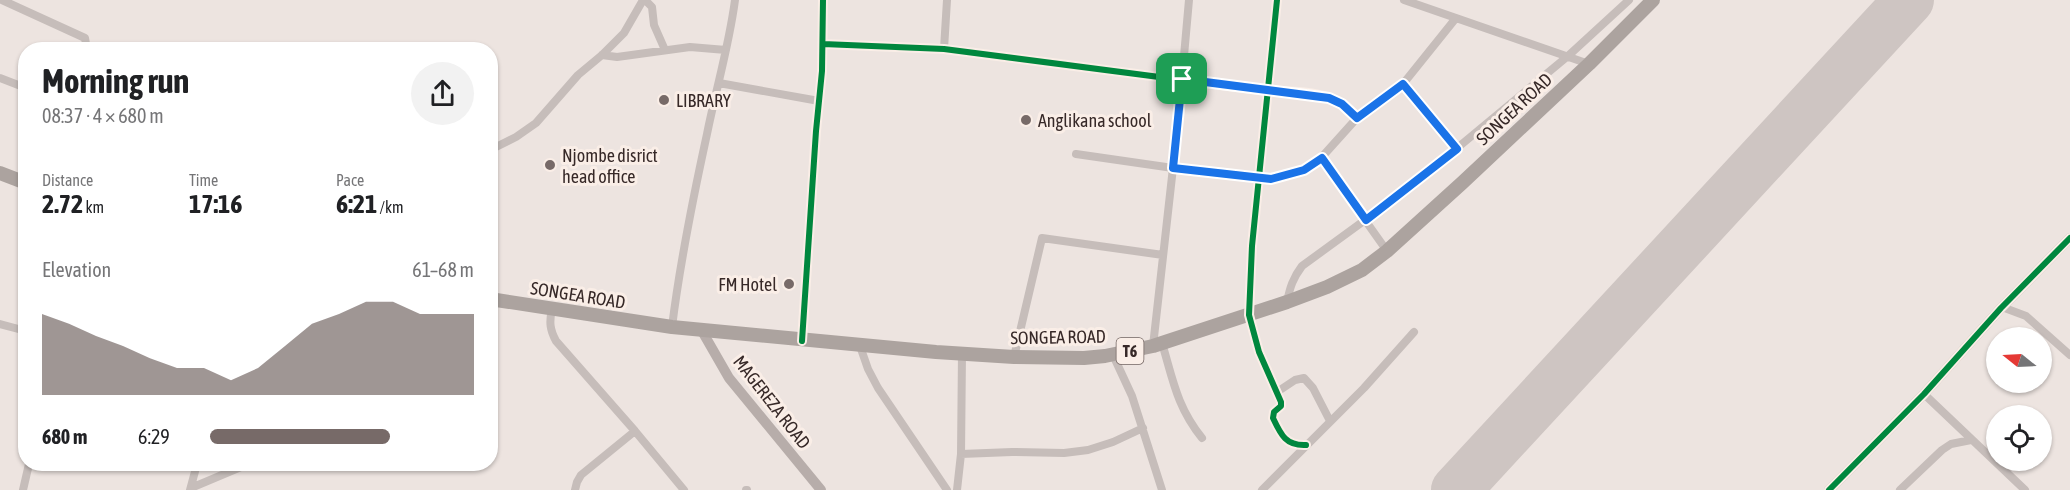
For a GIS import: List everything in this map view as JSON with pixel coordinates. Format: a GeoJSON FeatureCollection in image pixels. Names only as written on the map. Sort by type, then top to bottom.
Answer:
{"type":"FeatureCollection","features":[{"type":"Feature","properties":{"kind":"highway","name":"SONGEA ROAD"},"geometry":{"type":"LineString","coordinates":[[498,300],[702,331],[860,346],[1014,357],[1074,359],[1113,355],[1158,344],[1287,302],[1327,287],[1362,270],[1387,251],[1589,64],[1653,0]]}},
{"type":"Feature","properties":{"kind":"highway"},"geometry":{"type":"LineString","coordinates":[[0,173],[18,180]]}},
{"type":"Feature","properties":{"kind":"street"},"geometry":{"type":"LineString","coordinates":[[2,0],[85,38],[86,42]]}},
{"type":"Feature","properties":{"kind":"street"},"geometry":{"type":"LineString","coordinates":[[498,146],[536,123],[578,75],[624,33],[644,0],[652,7],[654,25],[665,50]]}},
{"type":"Feature","properties":{"kind":"street"},"geometry":{"type":"LineString","coordinates":[[672,327],[684,249],[735,0]]}},
{"type":"Feature","properties":{"kind":"street"},"geometry":{"type":"LineString","coordinates":[[802,341],[823,44],[823,0]]}},
{"type":"Feature","properties":{"kind":"street"},"geometry":{"type":"LineString","coordinates":[[944,50],[947,0]]}},
{"type":"Feature","properties":{"kind":"street"},"geometry":{"type":"LineString","coordinates":[[1189,0],[1163,255],[1158,344],[1181,407],[1202,438]]}},
{"type":"Feature","properties":{"kind":"street"},"geometry":{"type":"LineString","coordinates":[[1277,0],[1251,256],[1249,315],[1255,340],[1281,402],[1281,406],[1273,415],[1277,426],[1290,443],[1306,445]]}},
{"type":"Feature","properties":{"kind":"street"},"geometry":{"type":"LineString","coordinates":[[1404,0],[1589,64]]}},
{"type":"Feature","properties":{"kind":"street"},"geometry":{"type":"LineString","coordinates":[[1287,302],[1290,285],[1302,266],[1366,220],[1457,149],[1568,56],[1629,0]]}},
{"type":"Feature","properties":{"kind":"street"},"geometry":{"type":"LineString","coordinates":[[1076,154],[1271,179],[1304,170],[1322,158],[1357,118],[1403,84],[1456,18]]}},
{"type":"Feature","properties":{"kind":"street"},"geometry":{"type":"LineString","coordinates":[[823,44],[944,50],[1329,98],[1342,104],[1357,118]]}},
{"type":"Feature","properties":{"kind":"street"},"geometry":{"type":"LineString","coordinates":[[602,55],[614,58],[690,47],[726,50]]}},
{"type":"Feature","properties":{"kind":"street"},"geometry":{"type":"LineString","coordinates":[[0,78],[18,85]]}},
{"type":"Feature","properties":{"kind":"street"},"geometry":{"type":"LineString","coordinates":[[719,83],[819,101]]}},
{"type":"Feature","properties":{"kind":"street"},"geometry":{"type":"LineString","coordinates":[[1403,84],[1457,149]]}},
{"type":"Feature","properties":{"kind":"street"},"geometry":{"type":"LineString","coordinates":[[1322,158],[1387,251]]}},
{"type":"Feature","properties":{"kind":"street"},"geometry":{"type":"LineString","coordinates":[[1014,357],[1042,238],[1163,255]]}},
{"type":"Feature","properties":{"kind":"street"},"geometry":{"type":"LineString","coordinates":[[1832,489],[1924,394],[2002,307],[2070,238]]}},
{"type":"Feature","properties":{"kind":"street"},"geometry":{"type":"LineString","coordinates":[[2002,307],[2026,316],[2070,356]]}},
{"type":"Feature","properties":{"kind":"street"},"geometry":{"type":"LineString","coordinates":[[552,310],[549,322],[556,341],[684,490]]}},
{"type":"Feature","properties":{"kind":"street"},"geometry":{"type":"LineString","coordinates":[[0,324],[18,328]]}},
{"type":"Feature","properties":{"kind":"street","name":"MAGEREZA ROAD"},"geometry":{"type":"LineString","coordinates":[[702,331],[729,378],[818,489]]}},
{"type":"Feature","properties":{"kind":"street"},"geometry":{"type":"LineString","coordinates":[[1262,490],[1364,388],[1414,332]]}},
{"type":"Feature","properties":{"kind":"street"},"geometry":{"type":"LineString","coordinates":[[860,346],[867,369],[878,388],[947,490]]}},
{"type":"Feature","properties":{"kind":"street"},"geometry":{"type":"LineString","coordinates":[[957,490],[961,454],[962,353]]}},
{"type":"Feature","properties":{"kind":"street"},"geometry":{"type":"LineString","coordinates":[[1113,355],[1132,396],[1162,490]]}},
{"type":"Feature","properties":{"kind":"street"},"geometry":{"type":"LineString","coordinates":[[1277,392],[1295,380],[1304,378],[1313,388],[1330,421]]}},
{"type":"Feature","properties":{"kind":"street"},"geometry":{"type":"LineString","coordinates":[[1924,394],[2025,490]]}},
{"type":"Feature","properties":{"kind":"street"},"geometry":{"type":"LineString","coordinates":[[961,454],[1065,453],[1088,450],[1113,442],[1143,428]]}},
{"type":"Feature","properties":{"kind":"street"},"geometry":{"type":"LineString","coordinates":[[575,490],[581,475],[635,431]]}},
{"type":"Feature","properties":{"kind":"street"},"geometry":{"type":"LineString","coordinates":[[1900,490],[1942,450],[1951,444],[1971,440]]}},
{"type":"Feature","properties":{"kind":"street"},"geometry":{"type":"LineString","coordinates":[[23,490],[27,471]]}},
{"type":"Feature","properties":{"kind":"street"},"geometry":{"type":"LineString","coordinates":[[191,489],[195,471]]}},
{"type":"Feature","properties":{"kind":"street"},"geometry":{"type":"LineString","coordinates":[[191,489],[232,471]]}},
{"type":"Feature","properties":{"kind":"runway"},"geometry":{"type":"LineString","coordinates":[[1456,490],[1909,0]]}},
{"type":"Feature","properties":{"kind":"cycle path"},"geometry":{"type":"LineString","coordinates":[[802,341],[822,71],[823,0]]}},
{"type":"Feature","properties":{"kind":"cycle path"},"geometry":{"type":"LineString","coordinates":[[1277,0],[1252,246],[1249,315],[1259,352],[1281,402],[1273,418],[1285,438],[1294,444],[1306,445]]}},
{"type":"Feature","properties":{"kind":"cycle path"},"geometry":{"type":"LineString","coordinates":[[823,44],[944,49],[1267,91],[1317,94],[1335,100],[1357,118]]}},
{"type":"Feature","properties":{"kind":"cycle path"},"geometry":{"type":"LineString","coordinates":[[1829,490],[1924,394],[2001,308],[2070,238]]}},
{"type":"Feature","properties":{"kind":"place","name":"LIBRARY"},"geometry":{"type":"Point","coordinates":[664,100]}},
{"type":"Feature","properties":{"kind":"place","name":"Anglikana school"},"geometry":{"type":"Point","coordinates":[1026,120]}},
{"type":"Feature","properties":{"kind":"place","name":"Njombe disrict head office"},"geometry":{"type":"Point","coordinates":[550,165]}},
{"type":"Feature","properties":{"kind":"place","name":"FM Hotel"},"geometry":{"type":"Point","coordinates":[789,284]}},
{"type":"Feature","properties":{"kind":"route"},"geometry":{"type":"LineString","coordinates":[[1182,79],[1267,91],[1312,94],[1342,104],[1357,118],[1403,84],[1457,149],[1366,220],[1322,158],[1304,170],[1271,179],[1173,168],[1182,79]]}}]}
